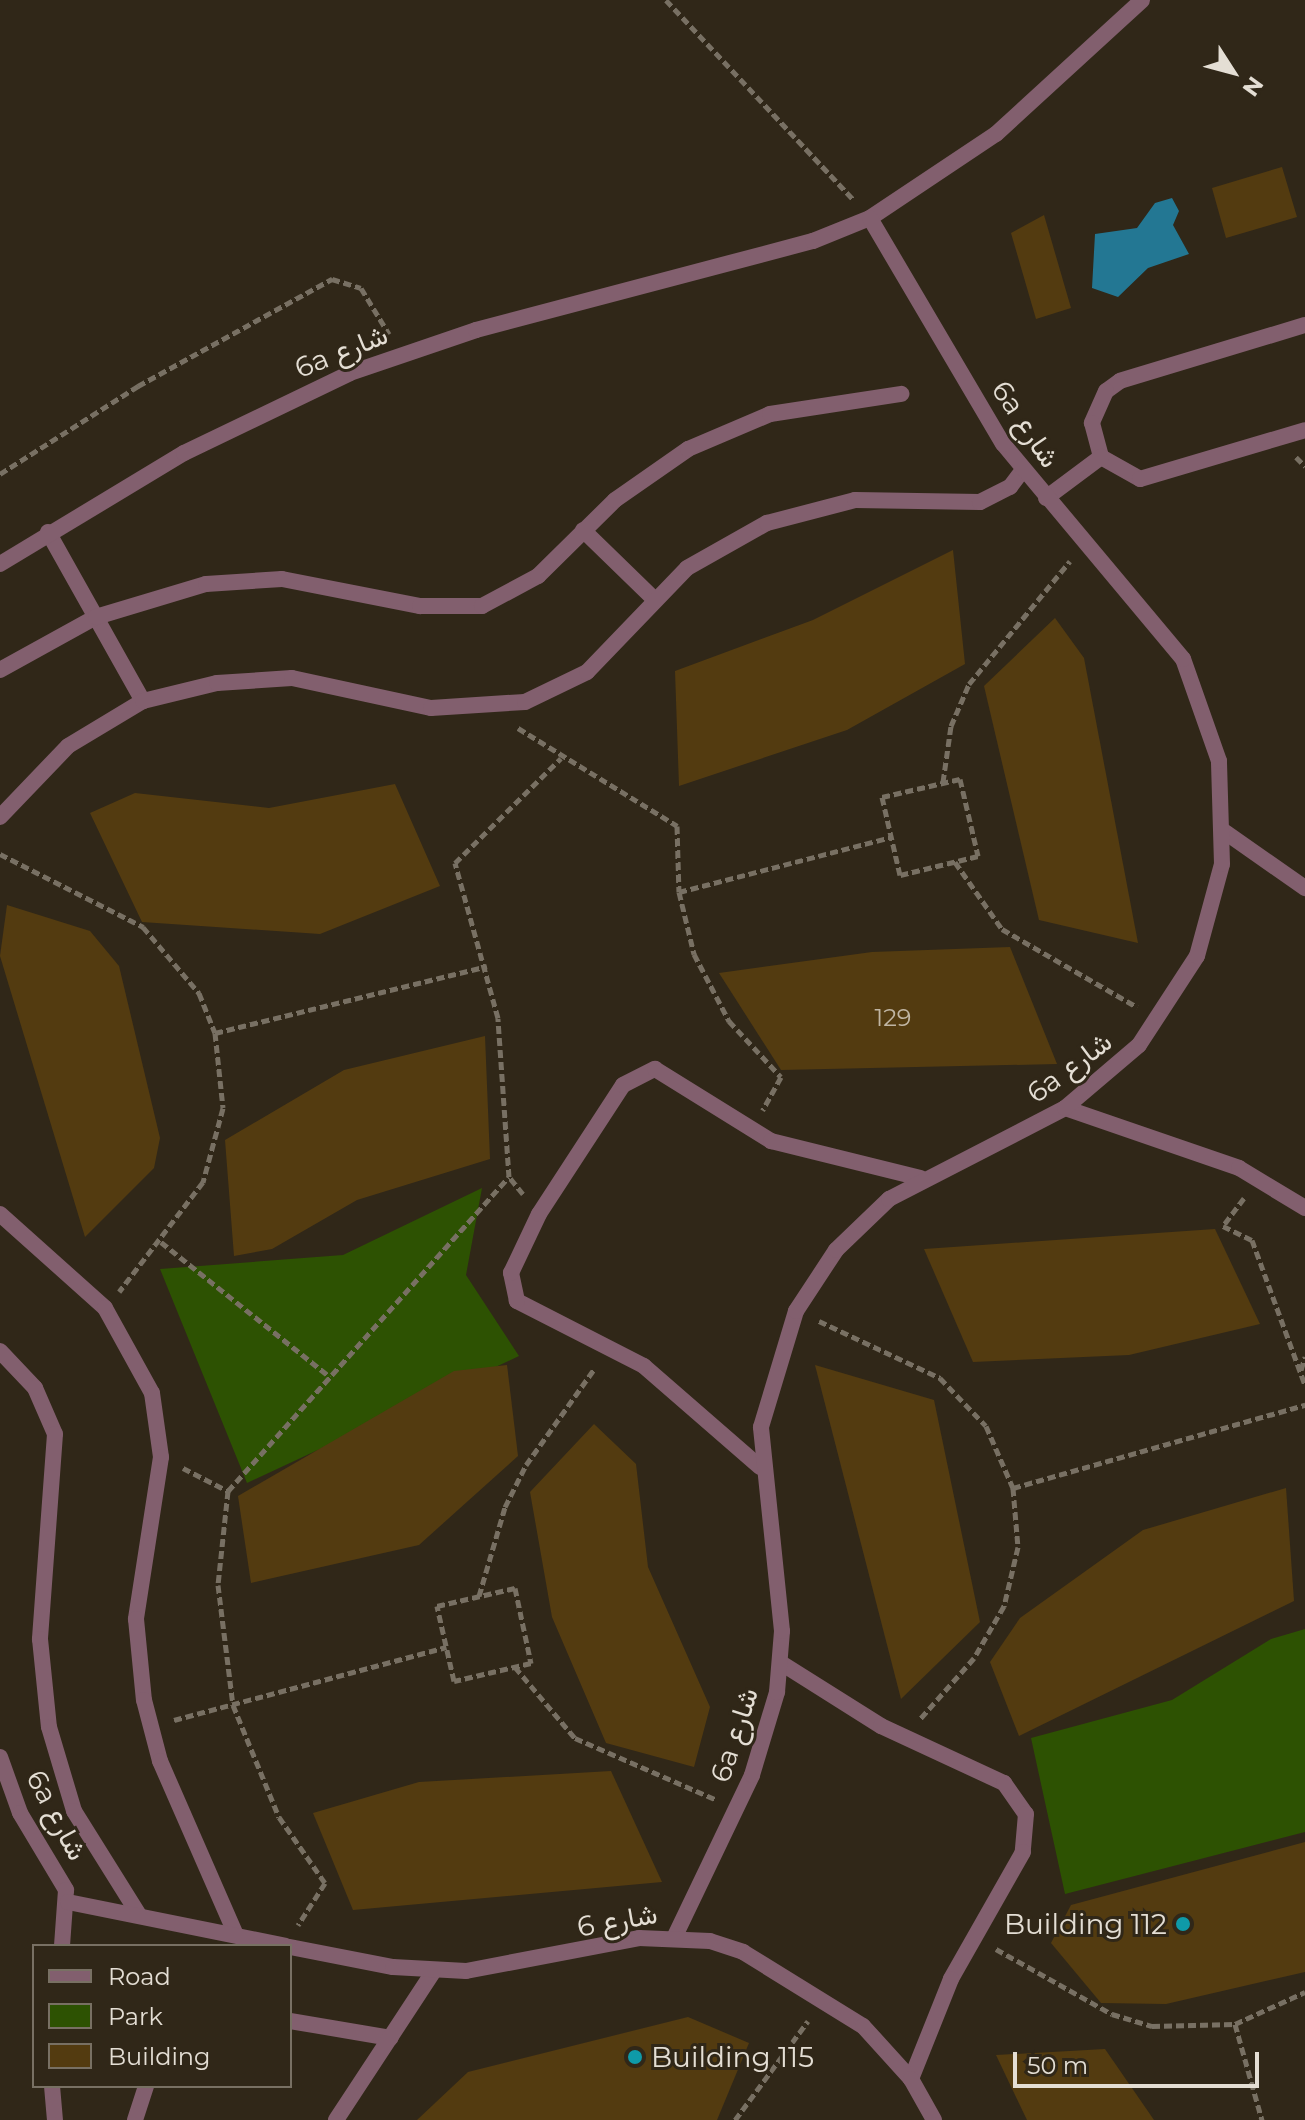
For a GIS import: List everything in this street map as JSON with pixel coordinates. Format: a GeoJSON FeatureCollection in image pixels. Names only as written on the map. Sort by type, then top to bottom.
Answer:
{"type":"FeatureCollection","features":[{"type":"Feature","properties":{"kind":"street","name":"6a شارع"},"geometry":{"type":"LineString","coordinates":[[0,564],[48,532],[255,417],[400,355],[783,250],[870,218],[996,134],[1142,0]]}},
{"type":"Feature","properties":{"kind":"street","name":"6a شارع"},"geometry":{"type":"LineString","coordinates":[[675,1936],[736,1808],[772,1720],[781,1663],[760,1467],[768,1387],[796,1311],[836,1250],[920,1178],[1065,1108],[1117,1068],[1159,1020],[1208,927],[1225,832],[1217,749],[1183,659],[1023,470],[870,218]]}},
{"type":"Feature","properties":{"kind":"street"},"geometry":{"type":"LineString","coordinates":[[1305,325],[1120,381],[1101,399],[1092,423],[1101,457],[1125,476],[1154,478],[1305,430]]}},
{"type":"Feature","properties":{"kind":"street"},"geometry":{"type":"LineString","coordinates":[[0,670],[96,617],[168,591],[244,580],[322,585],[451,610],[482,606],[538,576],[583,530],[650,472],[728,429],[813,403],[901,394]]}},
{"type":"Feature","properties":{"kind":"street"},"geometry":{"type":"LineString","coordinates":[[1046,498],[1101,457]]}},
{"type":"Feature","properties":{"kind":"street"},"geometry":{"type":"LineString","coordinates":[[0,817],[68,746],[143,701],[217,683],[292,678],[431,708],[491,709],[557,690],[587,672],[687,568],[767,523],[855,500],[980,502],[1010,487],[1023,470]]}},
{"type":"Feature","properties":{"kind":"street"},"geometry":{"type":"LineString","coordinates":[[583,530],[654,599]]}},
{"type":"Feature","properties":{"kind":"street"},"geometry":{"type":"LineString","coordinates":[[48,532],[143,701]]}},
{"type":"Feature","properties":{"kind":"street"},"geometry":{"type":"LineString","coordinates":[[1225,832],[1305,888]]}},
{"type":"Feature","properties":{"kind":"street"},"geometry":{"type":"LineString","coordinates":[[760,1467],[660,1378],[610,1346],[517,1301],[511,1273],[539,1214],[593,1127],[643,1071],[668,1071],[752,1132],[801,1151],[920,1178]]}},
{"type":"Feature","properties":{"kind":"street"},"geometry":{"type":"LineString","coordinates":[[1065,1108],[1259,1178],[1305,1208]]}},
{"type":"Feature","properties":{"kind":"street"},"geometry":{"type":"LineString","coordinates":[[0,1214],[105,1308],[152,1393],[161,1457],[136,1619],[150,1727],[236,1935]]}},
{"type":"Feature","properties":{"kind":"street"},"geometry":{"type":"LineString","coordinates":[[0,1351],[35,1388],[55,1434],[40,1639],[49,1727],[74,1811],[139,1915]]}},
{"type":"Feature","properties":{"kind":"street"},"geometry":{"type":"LineString","coordinates":[[781,1663],[903,1738],[1004,1783],[1026,1814],[1023,1852],[975,1937],[911,2079]]}},
{"type":"Feature","properties":{"kind":"street","name":"6a شارع"},"geometry":{"type":"LineString","coordinates":[[0,1757],[13,1799],[62,1877],[68,1902],[62,1944]]}},
{"type":"Feature","properties":{"kind":"street","name":"شارع 6"},"geometry":{"type":"LineString","coordinates":[[68,1902],[278,1944]]}},
{"type":"Feature","properties":{"kind":"street","name":"شارع 6"},"geometry":{"type":"LineString","coordinates":[[292,1947],[434,1971],[530,1964],[675,1936],[743,1952],[824,1999],[863,2026],[911,2079],[934,2120]]}},
{"type":"Feature","properties":{"kind":"street"},"geometry":{"type":"LineString","coordinates":[[336,2120],[434,1971]]}},
{"type":"Feature","properties":{"kind":"street"},"geometry":{"type":"LineString","coordinates":[[292,2021],[391,2038]]}},
{"type":"Feature","properties":{"kind":"street"},"geometry":{"type":"LineString","coordinates":[[52,2088],[55,2120]]}},
{"type":"Feature","properties":{"kind":"street"},"geometry":{"type":"LineString","coordinates":[[135,2120],[145,2088]]}},
{"type":"Feature","properties":{"kind":"path"},"geometry":{"type":"LineString","coordinates":[[666,0],[870,218]]}},
{"type":"Feature","properties":{"kind":"path"},"geometry":{"type":"LineString","coordinates":[[0,474],[102,407],[332,279],[361,288],[400,355]]}},
{"type":"Feature","properties":{"kind":"path"},"geometry":{"type":"LineString","coordinates":[[943,782],[951,726],[969,684],[1086,542]]}},
{"type":"Feature","properties":{"kind":"path"},"geometry":{"type":"LineString","coordinates":[[491,709],[561,758],[677,826],[679,892],[709,989],[781,1077],[752,1132]]}},
{"type":"Feature","properties":{"kind":"path"},"geometry":{"type":"LineString","coordinates":[[539,1214],[509,1177],[504,1071],[487,966],[455,863],[561,758]]}},
{"type":"Feature","properties":{"kind":"path"},"geometry":{"type":"LineString","coordinates":[[960,779],[978,856],[900,875],[882,797],[943,782],[960,779]]}},
{"type":"Feature","properties":{"kind":"path"},"geometry":{"type":"LineString","coordinates":[[679,892],[891,837]]}},
{"type":"Feature","properties":{"kind":"path"},"geometry":{"type":"LineString","coordinates":[[0,854],[143,927],[199,993],[215,1033],[223,1070],[216,1146],[203,1182],[161,1242],[105,1308]]}},
{"type":"Feature","properties":{"kind":"path"},"geometry":{"type":"LineString","coordinates":[[955,862],[1002,929],[1159,1020]]}},
{"type":"Feature","properties":{"kind":"path"},"geometry":{"type":"LineString","coordinates":[[215,1033],[487,966]]}},
{"type":"Feature","properties":{"kind":"path"},"geometry":{"type":"LineString","coordinates":[[288,1944],[325,1883],[273,1805],[233,1705],[218,1585],[228,1491],[509,1177]]}},
{"type":"Feature","properties":{"kind":"path"},"geometry":{"type":"LineString","coordinates":[[1259,1178],[1223,1226],[1252,1240],[1305,1385]]}},
{"type":"Feature","properties":{"kind":"path"},"geometry":{"type":"LineString","coordinates":[[161,1242],[330,1377]]}},
{"type":"Feature","properties":{"kind":"path"},"geometry":{"type":"LineString","coordinates":[[796,1311],[940,1378],[986,1426],[1013,1488],[1018,1547],[1004,1606],[974,1658],[903,1738]]}},
{"type":"Feature","properties":{"kind":"path"},"geometry":{"type":"LineString","coordinates":[[479,1596],[505,1507],[526,1465],[610,1346]]}},
{"type":"Feature","properties":{"kind":"path"},"geometry":{"type":"LineString","coordinates":[[1301,1371],[1305,1357]]}},
{"type":"Feature","properties":{"kind":"path"},"geometry":{"type":"LineString","coordinates":[[1013,1488],[1305,1405]]}},
{"type":"Feature","properties":{"kind":"path"},"geometry":{"type":"LineString","coordinates":[[161,1457],[228,1491]]}},
{"type":"Feature","properties":{"kind":"path"},"geometry":{"type":"LineString","coordinates":[[515,1588],[531,1663],[454,1681],[437,1606],[479,1596],[515,1588]]}},
{"type":"Feature","properties":{"kind":"path"},"geometry":{"type":"LineString","coordinates":[[150,1727],[446,1647]]}},
{"type":"Feature","properties":{"kind":"path"},"geometry":{"type":"LineString","coordinates":[[515,1667],[575,1738],[736,1808]]}},
{"type":"Feature","properties":{"kind":"path"},"geometry":{"type":"LineString","coordinates":[[975,1937],[1112,2014],[1166,2027],[1235,2024],[1305,1992]]}},
{"type":"Feature","properties":{"kind":"path"},"geometry":{"type":"LineString","coordinates":[[735,2120],[824,1999]]}},
{"type":"Feature","properties":{"kind":"path"},"geometry":{"type":"LineString","coordinates":[[1235,2024],[1262,2120]]}},
{"type":"Feature","properties":{"kind":"green space"},"geometry":{"type":"Polygon","coordinates":[[[482,1188],[466,1275],[519,1356],[247,1483],[160,1269],[343,1255],[482,1188]]]}},
{"type":"Feature","properties":{"kind":"green space"},"geometry":{"type":"Polygon","coordinates":[[[1305,1629],[1305,1832],[1065,1894],[1031,1738],[1172,1700],[1271,1639],[1305,1629]]]}},
{"type":"Feature","properties":{"kind":"water"},"geometry":{"type":"Polygon","coordinates":[[[1172,198],[1179,211],[1173,225],[1189,254],[1148,268],[1118,297],[1092,288],[1095,234],[1137,228],[1155,203],[1172,198]]]}},
{"type":"Feature","properties":{"kind":"building"},"geometry":{"type":"Polygon","coordinates":[[[1282,167],[1297,217],[1226,238],[1212,188],[1282,167]]]}},
{"type":"Feature","properties":{"kind":"building"},"geometry":{"type":"Polygon","coordinates":[[[1044,215],[1071,308],[1036,319],[1011,233],[1044,215]]]}},
{"type":"Feature","properties":{"kind":"building"},"geometry":{"type":"Polygon","coordinates":[[[953,550],[965,664],[847,730],[679,786],[675,671],[813,620],[953,550]]]}},
{"type":"Feature","properties":{"kind":"building"},"geometry":{"type":"Polygon","coordinates":[[[1055,618],[1084,658],[1138,943],[1039,920],[984,686],[1055,618]]]}},
{"type":"Feature","properties":{"kind":"building"},"geometry":{"type":"Polygon","coordinates":[[[395,784],[440,886],[320,934],[142,922],[90,813],[135,793],[269,808],[395,784]]]}},
{"type":"Feature","properties":{"kind":"building"},"geometry":{"type":"Polygon","coordinates":[[[7,905],[90,931],[119,966],[160,1138],[154,1168],[85,1237],[0,956],[7,905]]]}},
{"type":"Feature","properties":{"kind":"building"},"geometry":{"type":"Polygon","coordinates":[[[1010,947],[1057,1064],[781,1070],[719,973],[872,952],[1010,947]]]}},
{"type":"Feature","properties":{"kind":"building"},"geometry":{"type":"Polygon","coordinates":[[[485,1036],[490,1159],[357,1200],[272,1249],[234,1256],[225,1140],[344,1070],[485,1036]]]}},
{"type":"Feature","properties":{"kind":"building"},"geometry":{"type":"Polygon","coordinates":[[[1215,1229],[1260,1324],[1129,1355],[973,1362],[924,1249],[1215,1229]]]}},
{"type":"Feature","properties":{"kind":"building"},"geometry":{"type":"Polygon","coordinates":[[[507,1365],[518,1456],[419,1545],[251,1583],[238,1496],[454,1371],[507,1365]]]}},
{"type":"Feature","properties":{"kind":"building"},"geometry":{"type":"Polygon","coordinates":[[[815,1365],[934,1400],[980,1622],[901,1699],[815,1365]]]}},
{"type":"Feature","properties":{"kind":"building"},"geometry":{"type":"Polygon","coordinates":[[[594,1424],[636,1464],[648,1567],[710,1707],[694,1767],[606,1743],[552,1617],[530,1492],[594,1424]]]}},
{"type":"Feature","properties":{"kind":"building"},"geometry":{"type":"Polygon","coordinates":[[[1286,1488],[1294,1601],[1019,1736],[990,1662],[1020,1618],[1143,1530],[1286,1488]]]}},
{"type":"Feature","properties":{"kind":"building"},"geometry":{"type":"Polygon","coordinates":[[[611,1771],[662,1882],[353,1910],[313,1813],[419,1782],[611,1771]]]}},
{"type":"Feature","properties":{"kind":"building","name":"Building 112"},"geometry":{"type":"Polygon","coordinates":[[[1305,1842],[1305,1972],[1166,2004],[1101,2003],[1051,1943],[1071,1905],[1305,1842]]]}},
{"type":"Feature","properties":{"kind":"building","name":"Building 115"},"geometry":{"type":"Polygon","coordinates":[[[688,2017],[749,2043],[717,2120],[417,2120],[468,2072],[688,2017]]]}},
{"type":"Feature","properties":{"kind":"building"},"geometry":{"type":"Polygon","coordinates":[[[1105,2049],[1154,2120],[1027,2120],[996,2055],[1105,2049]]]}},
{"type":"Feature","properties":{"kind":"place","name":"Building 112"},"geometry":{"type":"Point","coordinates":[1183,1924]}},
{"type":"Feature","properties":{"kind":"place","name":"Building 115"},"geometry":{"type":"Point","coordinates":[635,2057]}}]}
